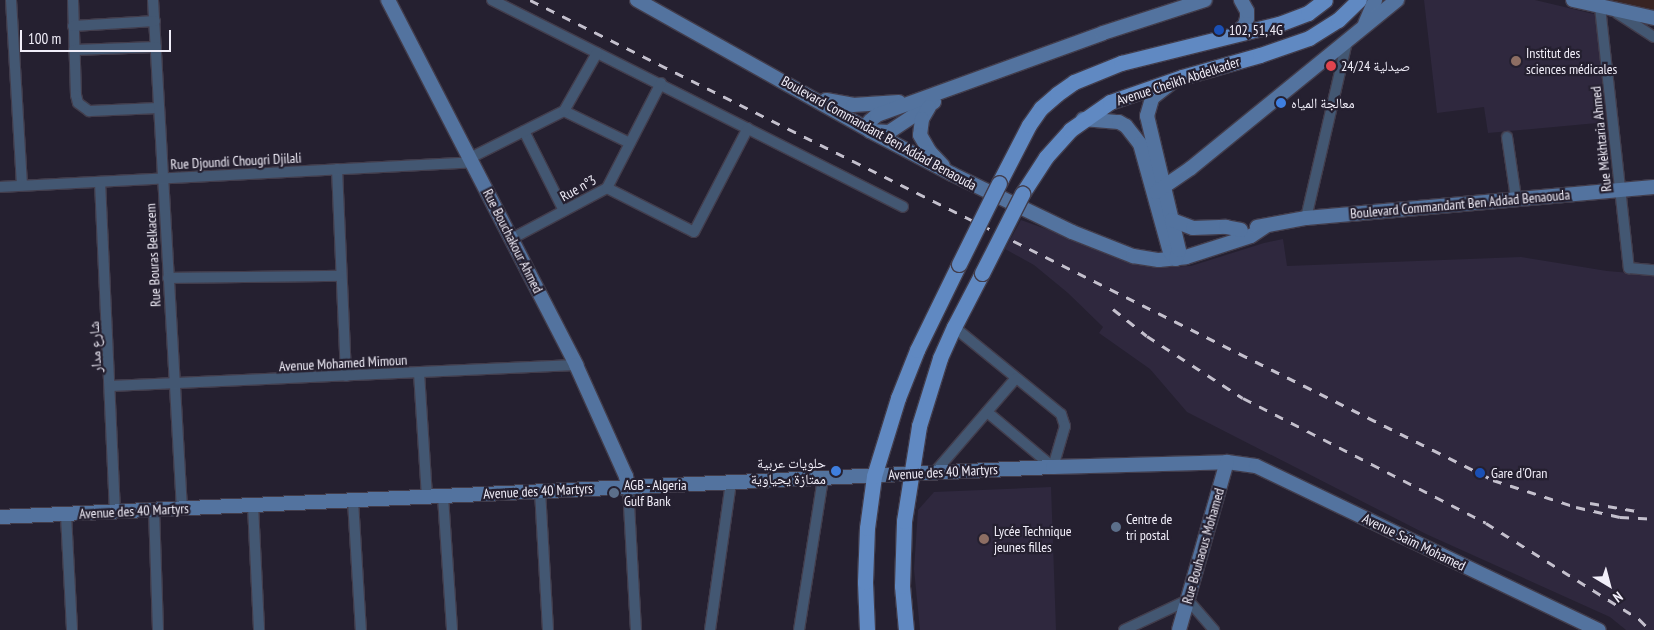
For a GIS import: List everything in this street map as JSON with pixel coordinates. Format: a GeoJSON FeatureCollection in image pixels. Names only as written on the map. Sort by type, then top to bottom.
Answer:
{"type":"FeatureCollection","features":[{"type":"Feature","properties":{"kind":"main road","name":"Avenue Cheikh Abdelkader"},"geometry":{"type":"LineString","coordinates":[[867,630],[865,582],[867,528],[874,476],[898,398],[914,358],[959,264],[1033,120],[1057,94],[1074,82],[1121,63],[1294,19],[1308,13],[1325,0]]}},
{"type":"Feature","properties":{"kind":"main road","name":"Avenue Cheikh Abdelkader"},"geometry":{"type":"LineString","coordinates":[[906,630],[902,586],[904,520],[919,426],[931,384],[954,327],[1022,194],[1046,157],[1070,130],[1083,119],[1110,102],[1182,77],[1260,55],[1309,38],[1338,20],[1359,0]]}},
{"type":"Feature","properties":{"kind":"street"},"geometry":{"type":"LineString","coordinates":[[11,0],[22,186]]}},
{"type":"Feature","properties":{"kind":"street"},"geometry":{"type":"LineString","coordinates":[[72,0],[76,95],[81,107],[89,111],[159,108]]}},
{"type":"Feature","properties":{"kind":"street","name":"Rue Bouras Belkacem"},"geometry":{"type":"LineString","coordinates":[[153,0],[182,509]]}},
{"type":"Feature","properties":{"kind":"street","name":"Rue Bouchakour Ahmed"},"geometry":{"type":"LineString","coordinates":[[388,0],[576,366],[626,476],[628,487]]}},
{"type":"Feature","properties":{"kind":"street"},"geometry":{"type":"LineString","coordinates":[[492,0],[903,207]]}},
{"type":"Feature","properties":{"kind":"street","name":"Boulevard Commandant Ben Addad Benaouda"},"geometry":{"type":"LineString","coordinates":[[637,0],[813,97],[870,131],[952,174],[1072,232],[1126,253],[1197,255],[1251,236],[1266,226]]}},
{"type":"Feature","properties":{"kind":"street"},"geometry":{"type":"LineString","coordinates":[[948,90],[896,129],[883,133],[870,131],[869,123],[877,116],[1102,33],[1205,0]]}},
{"type":"Feature","properties":{"kind":"street"},"geometry":{"type":"LineString","coordinates":[[1232,36],[1245,24],[1247,18],[1247,11],[1241,0]]}},
{"type":"Feature","properties":{"kind":"street"},"geometry":{"type":"LineString","coordinates":[[1364,27],[1376,0]]}},
{"type":"Feature","properties":{"kind":"street"},"geometry":{"type":"LineString","coordinates":[[1162,194],[1182,175],[1397,0]]}},
{"type":"Feature","properties":{"kind":"street"},"geometry":{"type":"LineString","coordinates":[[1573,0],[1654,18]]}},
{"type":"Feature","properties":{"kind":"street"},"geometry":{"type":"LineString","coordinates":[[1606,8],[1654,36]]}},
{"type":"Feature","properties":{"kind":"street","name":"Rue Mèkhtaria Ahmed"},"geometry":{"type":"LineString","coordinates":[[1606,8],[1620,190],[1629,268],[1654,270]]}},
{"type":"Feature","properties":{"kind":"street"},"geometry":{"type":"LineString","coordinates":[[73,26],[155,21]]}},
{"type":"Feature","properties":{"kind":"street"},"geometry":{"type":"LineString","coordinates":[[1306,218],[1347,42]]}},
{"type":"Feature","properties":{"kind":"street"},"geometry":{"type":"LineString","coordinates":[[74,50],[156,46]]}},
{"type":"Feature","properties":{"kind":"street"},"geometry":{"type":"LineString","coordinates":[[471,160],[564,111],[597,53]]}},
{"type":"Feature","properties":{"kind":"street"},"geometry":{"type":"LineString","coordinates":[[1175,254],[1148,123],[1149,105],[1158,92],[1182,77]]}},
{"type":"Feature","properties":{"kind":"street","name":"Rue n°3"},"geometry":{"type":"LineString","coordinates":[[511,240],[607,188],[661,84]]}},
{"type":"Feature","properties":{"kind":"street"},"geometry":{"type":"LineString","coordinates":[[813,97],[837,103],[869,105],[904,101],[948,90]]}},
{"type":"Feature","properties":{"kind":"street"},"geometry":{"type":"LineString","coordinates":[[934,102],[922,119],[920,135],[930,152],[952,174]]}},
{"type":"Feature","properties":{"kind":"street"},"geometry":{"type":"LineString","coordinates":[[564,111],[630,143]]}},
{"type":"Feature","properties":{"kind":"street"},"geometry":{"type":"LineString","coordinates":[[1083,119],[1112,120],[1126,126],[1140,144],[1172,220],[1175,254]]}},
{"type":"Feature","properties":{"kind":"street"},"geometry":{"type":"LineString","coordinates":[[607,188],[694,232],[748,128]]}},
{"type":"Feature","properties":{"kind":"street"},"geometry":{"type":"LineString","coordinates":[[524,131],[564,211]]}},
{"type":"Feature","properties":{"kind":"street"},"geometry":{"type":"LineString","coordinates":[[1507,137],[1516,198]]}},
{"type":"Feature","properties":{"kind":"street","name":"Rue Djoundi Chougri Djilali"},"geometry":{"type":"LineString","coordinates":[[0,187],[471,160]]}},
{"type":"Feature","properties":{"kind":"street"},"geometry":{"type":"LineString","coordinates":[[336,169],[346,376]]}},
{"type":"Feature","properties":{"kind":"street","name":"شارع مدار"},"geometry":{"type":"LineString","coordinates":[[100,182],[116,512]]}},
{"type":"Feature","properties":{"kind":"street","name":"Boulevard Commandant Ben Addad Benaouda"},"geometry":{"type":"LineString","coordinates":[[1175,254],[1241,230],[1306,218],[1654,187]]}},
{"type":"Feature","properties":{"kind":"street"},"geometry":{"type":"LineString","coordinates":[[1172,220],[1187,227],[1226,227],[1241,230]]}},
{"type":"Feature","properties":{"kind":"street"},"geometry":{"type":"LineString","coordinates":[[168,278],[340,276]]}},
{"type":"Feature","properties":{"kind":"street"},"geometry":{"type":"LineString","coordinates":[[954,327],[1061,414],[1064,426],[1053,467],[987,412]]}},
{"type":"Feature","properties":{"kind":"street","name":"Avenue Mohamed Mimoun"},"geometry":{"type":"LineString","coordinates":[[110,386],[576,366]]}},
{"type":"Feature","properties":{"kind":"street"},"geometry":{"type":"LineString","coordinates":[[419,373],[427,498]]}},
{"type":"Feature","properties":{"kind":"street"},"geometry":{"type":"LineString","coordinates":[[934,473],[1016,378]]}},
{"type":"Feature","properties":{"kind":"street","name":"Avenue des 40 Martyrs"},"geometry":{"type":"LineString","coordinates":[[0,517],[1053,467],[1227,462]]}},
{"type":"Feature","properties":{"kind":"street","name":"Rue Bouhaous Mohamed"},"geometry":{"type":"LineString","coordinates":[[1179,630],[1227,462]]}},
{"type":"Feature","properties":{"kind":"street","name":"Avenue Saïm Mohamed"},"geometry":{"type":"LineString","coordinates":[[1227,462],[1256,466],[1599,630]]}},
{"type":"Feature","properties":{"kind":"street"},"geometry":{"type":"LineString","coordinates":[[800,630],[823,478]]}},
{"type":"Feature","properties":{"kind":"street"},"geometry":{"type":"LineString","coordinates":[[710,630],[731,483]]}},
{"type":"Feature","properties":{"kind":"street"},"geometry":{"type":"LineString","coordinates":[[628,487],[636,630]]}},
{"type":"Feature","properties":{"kind":"street"},"geometry":{"type":"LineString","coordinates":[[540,491],[548,630]]}},
{"type":"Feature","properties":{"kind":"street"},"geometry":{"type":"LineString","coordinates":[[443,497],[452,630]]}},
{"type":"Feature","properties":{"kind":"street"},"geometry":{"type":"LineString","coordinates":[[353,501],[362,630]]}},
{"type":"Feature","properties":{"kind":"street"},"geometry":{"type":"LineString","coordinates":[[253,506],[259,630]]}},
{"type":"Feature","properties":{"kind":"street"},"geometry":{"type":"LineString","coordinates":[[154,510],[158,630]]}},
{"type":"Feature","properties":{"kind":"street"},"geometry":{"type":"LineString","coordinates":[[66,515],[72,630]]}},
{"type":"Feature","properties":{"kind":"street"},"geometry":{"type":"LineString","coordinates":[[1124,630],[1188,600],[1214,630]]}},
{"type":"Feature","properties":{"kind":"shaded area","name":"Institut des sciences médicales"},"geometry":{"type":"Polygon","coordinates":[[[1424,0],[1535,0],[1598,15],[1608,122],[1488,133],[1484,107],[1437,113],[1424,0]]]}},
{"type":"Feature","properties":{"kind":"shaded area"},"geometry":{"type":"Polygon","coordinates":[[[1604,0],[1654,0],[1654,10],[1604,0]]]}},
{"type":"Feature","properties":{"kind":"shaded area","name":"Gare d'Oran"},"geometry":{"type":"Polygon","coordinates":[[[1021,220],[1152,267],[1191,266],[1264,243],[1283,239],[1287,266],[1521,257],[1607,271],[1654,275],[1654,630],[1626,630],[1610,617],[1426,534],[1187,412],[1150,369],[1099,333],[1103,327],[1068,293],[1034,265],[1005,249],[1021,220]]]}},
{"type":"Feature","properties":{"kind":"shaded area","name":"Lycée Technique jeunes filles"},"geometry":{"type":"Polygon","coordinates":[[[1051,487],[1056,630],[920,630],[914,569],[918,510],[934,492],[1051,487]]]}},
{"type":"Feature","properties":{"kind":"railway"},"geometry":{"type":"LineString","coordinates":[[530,0],[1493,480],[1576,507],[1620,517],[1654,519]]}},
{"type":"Feature","properties":{"kind":"railway"},"geometry":{"type":"LineString","coordinates":[[1113,309],[1147,336],[1243,398],[1486,523],[1639,619],[1650,630]]}},
{"type":"Feature","properties":{"kind":"railway"},"geometry":{"type":"LineString","coordinates":[[1590,503],[1642,512]]}},
{"type":"Feature","properties":{"kind":"place","name":"102, 51, 4G"},"geometry":{"type":"Point","coordinates":[1219,30]}},
{"type":"Feature","properties":{"kind":"place","name":"Institut des sciences médicales"},"geometry":{"type":"Point","coordinates":[1516,61]}},
{"type":"Feature","properties":{"kind":"place","name":"صيدلية 24/24"},"geometry":{"type":"Point","coordinates":[1331,66]}},
{"type":"Feature","properties":{"kind":"place","name":"معالجة المياه"},"geometry":{"type":"Point","coordinates":[1281,103]}},
{"type":"Feature","properties":{"kind":"place","name":"حلويات عربية ممتازة يحياوية"},"geometry":{"type":"Point","coordinates":[836,471]}},
{"type":"Feature","properties":{"kind":"place","name":"Gare d'Oran"},"geometry":{"type":"Point","coordinates":[1480,473]}},
{"type":"Feature","properties":{"kind":"place","name":"AGB - Algeria Gulf Bank"},"geometry":{"type":"Point","coordinates":[614,493]}},
{"type":"Feature","properties":{"kind":"place","name":"Centre de tri postal"},"geometry":{"type":"Point","coordinates":[1116,527]}},
{"type":"Feature","properties":{"kind":"place","name":"Lycée Technique jeunes filles"},"geometry":{"type":"Point","coordinates":[984,539]}}]}
